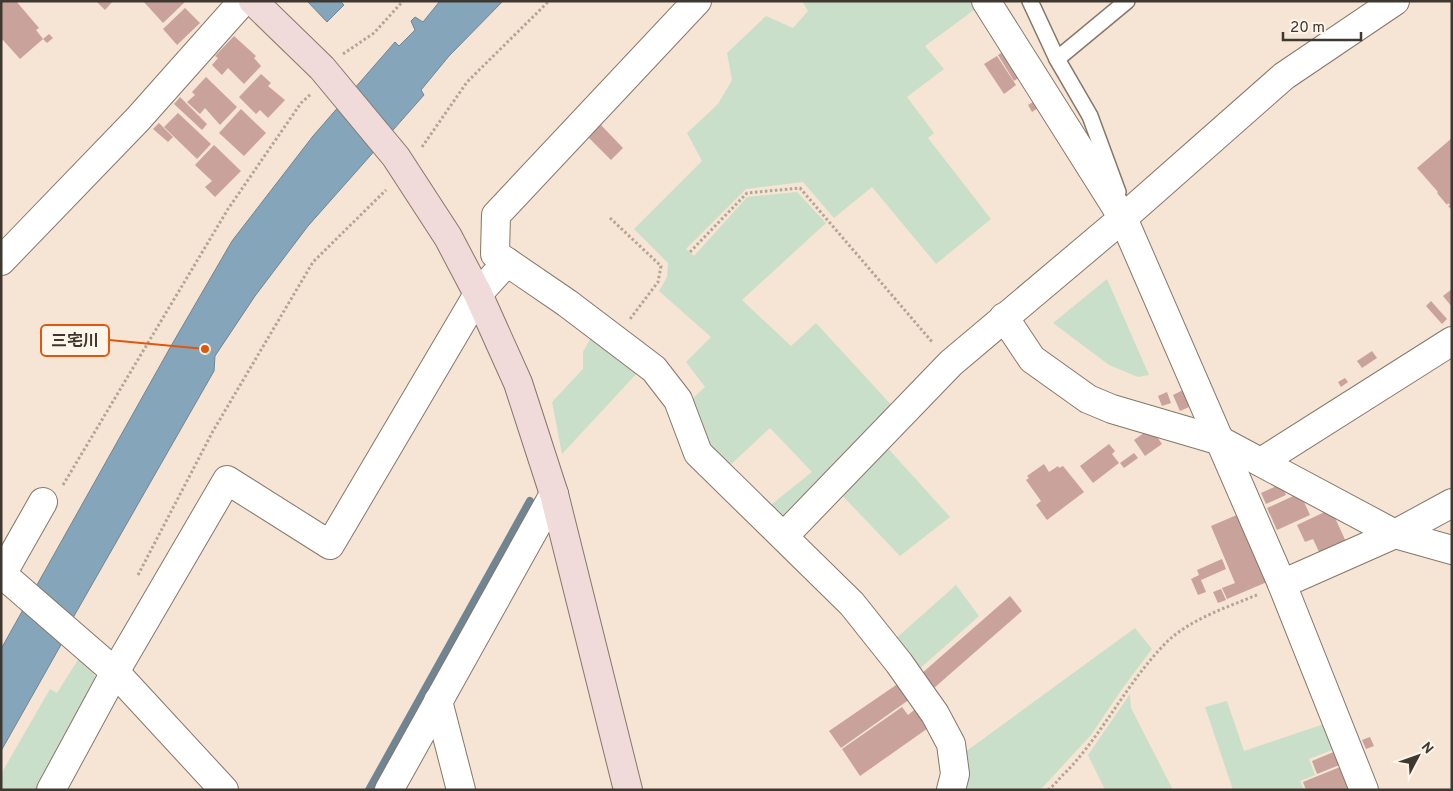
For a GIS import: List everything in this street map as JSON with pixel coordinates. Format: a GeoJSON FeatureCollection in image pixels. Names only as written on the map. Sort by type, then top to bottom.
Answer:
{"type":"FeatureCollection","features":[{"type":"Feature","properties":{"kind":"street"},"geometry":{"type":"LineString","coordinates":[[1,262],[138,120],[243,1]]}},
{"type":"Feature","properties":{"kind":"street"},"geometry":{"type":"LineString","coordinates":[[253,1],[328,76],[401,164],[448,238],[478,294],[518,383],[554,494],[628,790]]}},
{"type":"Feature","properties":{"kind":"street"},"geometry":{"type":"LineString","coordinates":[[697,1],[496,215],[496,254],[567,302],[654,369],[678,400],[698,453],[852,604],[899,662],[935,714],[950,744],[955,774],[952,790]]}},
{"type":"Feature","properties":{"kind":"street"},"geometry":{"type":"LineString","coordinates":[[986,1],[1123,218],[1282,584],[1364,790]]}},
{"type":"Feature","properties":{"kind":"street"},"geometry":{"type":"LineString","coordinates":[[784,536],[951,363],[1123,218],[1284,76],[1395,1]]}},
{"type":"Feature","properties":{"kind":"street"},"geometry":{"type":"LineString","coordinates":[[50,790],[105,663],[228,480],[330,545],[478,294],[507,262]]}},
{"type":"Feature","properties":{"kind":"street"},"geometry":{"type":"LineString","coordinates":[[1004,318],[1032,359],[1088,399],[1112,409],[1221,441],[1395,534],[1452,550]]}},
{"type":"Feature","properties":{"kind":"street"},"geometry":{"type":"LineString","coordinates":[[1261,462],[1452,341]]}},
{"type":"Feature","properties":{"kind":"street"},"geometry":{"type":"LineString","coordinates":[[389,790],[554,494]]}},
{"type":"Feature","properties":{"kind":"street"},"geometry":{"type":"LineString","coordinates":[[43,502],[4,576],[105,663],[224,790]]}},
{"type":"Feature","properties":{"kind":"street"},"geometry":{"type":"LineString","coordinates":[[1282,584],[1395,534],[1452,504]]}},
{"type":"Feature","properties":{"kind":"street"},"geometry":{"type":"LineString","coordinates":[[438,701],[461,790]]}},
{"type":"Feature","properties":{"kind":"lane"},"geometry":{"type":"LineString","coordinates":[[1030,1],[1057,59],[1090,116],[1118,191],[1123,218]]}},
{"type":"Feature","properties":{"kind":"lane"},"geometry":{"type":"LineString","coordinates":[[1057,59],[1127,1]]}},
{"type":"Feature","properties":{"kind":"path"},"geometry":{"type":"LineString","coordinates":[[43,502],[54,499],[228,209],[301,103],[374,33],[404,1]]}},
{"type":"Feature","properties":{"kind":"path"},"geometry":{"type":"LineString","coordinates":[[136,578],[214,432],[313,262],[401,164],[466,82],[549,1]]}},
{"type":"Feature","properties":{"kind":"path"},"geometry":{"type":"LineString","coordinates":[[690,252],[746,193],[800,188],[951,363]]}},
{"type":"Feature","properties":{"kind":"path"},"geometry":{"type":"LineString","coordinates":[[610,218],[661,266],[658,282],[615,339]]}},
{"type":"Feature","properties":{"kind":"path"},"geometry":{"type":"LineString","coordinates":[[1048,790],[1097,736],[1126,691],[1163,646],[1182,630],[1210,614],[1282,584]]}},
{"type":"Feature","properties":{"kind":"green space"},"geometry":{"type":"Polygon","coordinates":[[[802,1],[978,1],[981,5],[925,46],[944,69],[907,97],[934,133],[928,138],[991,219],[936,264],[872,187],[834,218],[803,182],[746,189],[686,249],[694,256],[747,197],[797,192],[826,223],[742,300],[791,346],[816,323],[895,409],[787,517],[779,520],[767,508],[812,472],[770,428],[726,469],[703,446],[688,403],[705,387],[686,362],[711,337],[659,291],[667,277],[668,263],[634,229],[702,161],[687,133],[718,104],[732,80],[727,53],[766,16],[793,28],[808,11],[802,1]]]}},
{"type":"Feature","properties":{"kind":"green space"},"geometry":{"type":"Polygon","coordinates":[[[1107,279],[1149,375],[1138,377],[1109,365],[1053,323],[1107,279]]]}},
{"type":"Feature","properties":{"kind":"green space"},"geometry":{"type":"Polygon","coordinates":[[[593,334],[639,371],[562,454],[552,402],[583,369],[583,352],[593,334]]]}},
{"type":"Feature","properties":{"kind":"green space"},"geometry":{"type":"Polygon","coordinates":[[[884,444],[950,517],[900,556],[837,490],[884,444]]]}},
{"type":"Feature","properties":{"kind":"green space"},"geometry":{"type":"Polygon","coordinates":[[[956,585],[979,616],[916,672],[893,641],[956,585]]]}},
{"type":"Feature","properties":{"kind":"green space"},"geometry":{"type":"Polygon","coordinates":[[[1135,628],[1152,649],[1091,735],[1043,787],[1039,790],[960,790],[961,755],[1135,628]]]}},
{"type":"Feature","properties":{"kind":"green space"},"geometry":{"type":"Polygon","coordinates":[[[79,658],[93,672],[99,686],[40,790],[1,790],[1,774],[50,689],[57,693],[79,658]]]}},
{"type":"Feature","properties":{"kind":"green space"},"geometry":{"type":"Polygon","coordinates":[[[1130,694],[1131,708],[1173,790],[1105,790],[1088,755],[1130,694]]]}},
{"type":"Feature","properties":{"kind":"green space"},"geometry":{"type":"Polygon","coordinates":[[[1227,701],[1244,751],[1327,723],[1337,748],[1309,759],[1315,775],[1300,781],[1304,790],[1233,790],[1205,707],[1227,701]]]}},
{"type":"Feature","properties":{"kind":"water"},"geometry":{"type":"Polygon","coordinates":[[[307,1],[340,1],[344,5],[327,22],[307,1]]]}},
{"type":"Feature","properties":{"kind":"water"},"geometry":{"type":"Polygon","coordinates":[[[440,1],[503,1],[449,56],[421,90],[424,95],[308,226],[255,296],[215,356],[214,371],[74,616],[62,643],[1,751],[1,649],[232,241],[313,136],[395,42],[399,46],[415,30],[411,21],[415,17],[423,22],[440,1]]]}},
{"type":"Feature","properties":{"kind":"building"},"geometry":{"type":"Polygon","coordinates":[[[2,1],[16,1],[39,28],[36,30],[43,39],[20,59],[3,40],[1,42],[2,1]]]}},
{"type":"Feature","properties":{"kind":"building"},"geometry":{"type":"Polygon","coordinates":[[[96,1],[113,1],[105,10],[96,1]]]}},
{"type":"Feature","properties":{"kind":"building"},"geometry":{"type":"Polygon","coordinates":[[[143,1],[186,1],[163,23],[143,1]]]}},
{"type":"Feature","properties":{"kind":"building"},"geometry":{"type":"Polygon","coordinates":[[[185,8],[200,23],[177,45],[163,29],[185,8]]]}},
{"type":"Feature","properties":{"kind":"building"},"geometry":{"type":"Polygon","coordinates":[[[49,34],[53,38],[47,43],[43,39],[49,34]]]}},
{"type":"Feature","properties":{"kind":"building"},"geometry":{"type":"Polygon","coordinates":[[[234,36],[256,56],[254,58],[261,66],[244,84],[228,68],[222,75],[212,65],[218,58],[215,56],[234,36]]]}},
{"type":"Feature","properties":{"kind":"building"},"geometry":{"type":"Polygon","coordinates":[[[1009,48],[1026,73],[1014,81],[998,55],[1009,48]]]}},
{"type":"Feature","properties":{"kind":"building"},"geometry":{"type":"Polygon","coordinates":[[[997,56],[1016,85],[1004,94],[984,64],[997,56]]]}},
{"type":"Feature","properties":{"kind":"building"},"geometry":{"type":"Polygon","coordinates":[[[261,74],[271,83],[268,86],[285,100],[268,118],[260,110],[256,114],[239,97],[261,74]]]}},
{"type":"Feature","properties":{"kind":"building"},"geometry":{"type":"Polygon","coordinates":[[[206,77],[237,107],[220,125],[205,108],[200,114],[187,102],[195,95],[192,92],[206,77]]]}},
{"type":"Feature","properties":{"kind":"building"},"geometry":{"type":"Polygon","coordinates":[[[180,97],[207,124],[202,130],[174,104],[180,97]]]}},
{"type":"Feature","properties":{"kind":"building"},"geometry":{"type":"Polygon","coordinates":[[[1038,99],[1042,105],[1032,112],[1028,105],[1038,99]]]}},
{"type":"Feature","properties":{"kind":"building"},"geometry":{"type":"Polygon","coordinates":[[[241,109],[266,133],[244,156],[219,133],[241,109]]]}},
{"type":"Feature","properties":{"kind":"building"},"geometry":{"type":"Polygon","coordinates":[[[178,113],[211,144],[197,159],[164,127],[178,113]]]}},
{"type":"Feature","properties":{"kind":"building"},"geometry":{"type":"Polygon","coordinates":[[[159,123],[173,137],[168,142],[153,129],[159,123]]]}},
{"type":"Feature","properties":{"kind":"building"},"geometry":{"type":"Polygon","coordinates":[[[600,124],[623,148],[611,160],[588,137],[600,124]]]}},
{"type":"Feature","properties":{"kind":"building"},"geometry":{"type":"Polygon","coordinates":[[[1452,138],[1452,210],[1448,206],[1450,205],[1448,203],[1447,205],[1417,168],[1452,138]]]}},
{"type":"Feature","properties":{"kind":"building"},"geometry":{"type":"Polygon","coordinates":[[[214,145],[241,171],[215,197],[205,187],[212,181],[195,165],[214,145]]]}},
{"type":"Feature","properties":{"kind":"building"},"geometry":{"type":"Polygon","coordinates":[[[1452,289],[1452,307],[1443,296],[1452,289]]]}},
{"type":"Feature","properties":{"kind":"building"},"geometry":{"type":"Polygon","coordinates":[[[1431,301],[1447,319],[1442,324],[1426,306],[1431,301]]]}},
{"type":"Feature","properties":{"kind":"building"},"geometry":{"type":"Polygon","coordinates":[[[1372,351],[1377,358],[1362,368],[1357,361],[1372,351]]]}},
{"type":"Feature","properties":{"kind":"building"},"geometry":{"type":"Polygon","coordinates":[[[1345,378],[1348,382],[1341,387],[1338,382],[1345,378]]]}},
{"type":"Feature","properties":{"kind":"building"},"geometry":{"type":"Polygon","coordinates":[[[1183,390],[1189,407],[1180,411],[1173,395],[1183,390]]]}},
{"type":"Feature","properties":{"kind":"building"},"geometry":{"type":"Polygon","coordinates":[[[1167,392],[1171,403],[1162,406],[1158,396],[1167,392]]]}},
{"type":"Feature","properties":{"kind":"building"},"geometry":{"type":"Polygon","coordinates":[[[1151,428],[1162,444],[1145,456],[1134,440],[1151,428]]]}},
{"type":"Feature","properties":{"kind":"building"},"geometry":{"type":"Polygon","coordinates":[[[1109,444],[1115,451],[1112,454],[1119,463],[1093,483],[1080,466],[1109,444]]]}},
{"type":"Feature","properties":{"kind":"building"},"geometry":{"type":"Polygon","coordinates":[[[1134,453],[1138,458],[1124,468],[1120,463],[1134,453]]]}},
{"type":"Feature","properties":{"kind":"building"},"geometry":{"type":"Polygon","coordinates":[[[1044,464],[1049,472],[1058,466],[1059,468],[1063,466],[1084,492],[1047,520],[1036,505],[1041,501],[1026,480],[1029,478],[1027,476],[1044,464]]]}},
{"type":"Feature","properties":{"kind":"building"},"geometry":{"type":"Polygon","coordinates":[[[1281,484],[1286,495],[1266,504],[1261,493],[1281,484]]]}},
{"type":"Feature","properties":{"kind":"building"},"geometry":{"type":"Polygon","coordinates":[[[1300,493],[1310,515],[1277,530],[1267,508],[1300,493]]]}},
{"type":"Feature","properties":{"kind":"building"},"geometry":{"type":"Polygon","coordinates":[[[1331,509],[1347,544],[1321,556],[1313,539],[1305,542],[1297,525],[1331,509]]]}},
{"type":"Feature","properties":{"kind":"building"},"geometry":{"type":"Polygon","coordinates":[[[1239,514],[1267,582],[1227,599],[1222,588],[1235,583],[1211,526],[1239,514]]]}},
{"type":"Feature","properties":{"kind":"building"},"geometry":{"type":"Polygon","coordinates":[[[1222,559],[1226,569],[1201,580],[1206,592],[1198,595],[1191,579],[1199,575],[1197,570],[1222,559]]]}},
{"type":"Feature","properties":{"kind":"building"},"geometry":{"type":"Polygon","coordinates":[[[1221,589],[1226,600],[1218,603],[1213,592],[1221,589]]]}},
{"type":"Feature","properties":{"kind":"building"},"geometry":{"type":"Polygon","coordinates":[[[1010,596],[1022,611],[934,688],[921,674],[1010,596]]]}},
{"type":"Feature","properties":{"kind":"building"},"geometry":{"type":"Polygon","coordinates":[[[899,683],[910,699],[841,748],[829,731],[899,683]]]}},
{"type":"Feature","properties":{"kind":"building"},"geometry":{"type":"Polygon","coordinates":[[[902,707],[908,715],[918,707],[931,726],[860,776],[842,749],[902,707]]]}},
{"type":"Feature","properties":{"kind":"building"},"geometry":{"type":"Polygon","coordinates":[[[1370,737],[1374,746],[1366,749],[1362,740],[1370,737]]]}},
{"type":"Feature","properties":{"kind":"building"},"geometry":{"type":"Polygon","coordinates":[[[1336,751],[1342,764],[1317,774],[1312,761],[1336,751]]]}},
{"type":"Feature","properties":{"kind":"building"},"geometry":{"type":"Polygon","coordinates":[[[1340,767],[1349,790],[1306,790],[1303,782],[1340,767]]]}},
{"type":"Feature","properties":{"kind":"waterway"},"geometry":{"type":"LineString","coordinates":[[369,790],[530,501]]}},
{"type":"Feature","properties":{"kind":"place","name":"三宅川"},"geometry":{"type":"Point","coordinates":[205,349]}}]}
